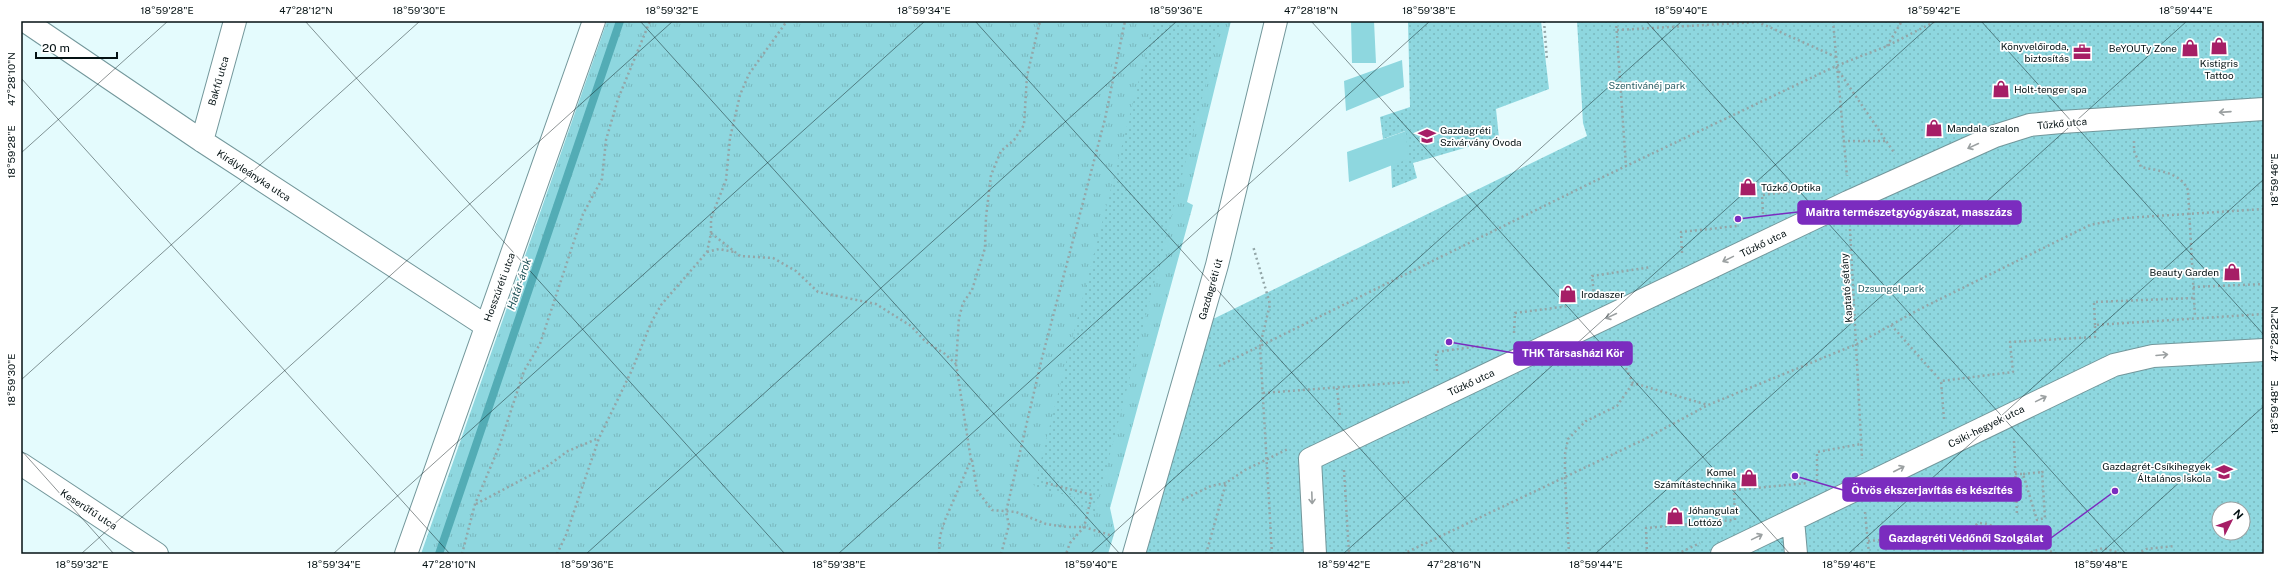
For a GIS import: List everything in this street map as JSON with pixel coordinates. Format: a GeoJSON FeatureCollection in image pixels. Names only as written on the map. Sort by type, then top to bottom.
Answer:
{"type":"FeatureCollection","features":[{"type":"Feature","properties":{"kind":"street","name":"Királyleányka utca"},"geometry":{"type":"LineString","coordinates":[[25,21],[202,141],[486,326]]}},
{"type":"Feature","properties":{"kind":"street","name":"Bakfű utca"},"geometry":{"type":"LineString","coordinates":[[202,141],[235,21]]}},
{"type":"Feature","properties":{"kind":"street","name":"Hosszúréti utca"},"geometry":{"type":"LineString","coordinates":[[406,554],[594,21]]}},
{"type":"Feature","properties":{"kind":"street","name":"Gazdagréti út"},"geometry":{"type":"LineString","coordinates":[[1134,554],[1217,265],[1276,21]]}},
{"type":"Feature","properties":{"kind":"street","name":"Tűzkő utca"},"geometry":{"type":"LineString","coordinates":[[1314,554],[1310,459],[1848,202],[1995,136],[2038,124],[2264,109]]}},
{"type":"Feature","properties":{"kind":"street","name":"Csiki-hegyek utca"},"geometry":{"type":"LineString","coordinates":[[1722,554],[1863,487],[2011,413],[2114,365],[2160,356],[2264,350]]}},
{"type":"Feature","properties":{"kind":"street","name":"Keserűfű utca"},"geometry":{"type":"LineString","coordinates":[[21,464],[157,554]]}},
{"type":"Feature","properties":{"kind":"street"},"geometry":{"type":"LineString","coordinates":[[1793,520],[1796,554]]}},
{"type":"Feature","properties":{"kind":"path"},"geometry":{"type":"LineString","coordinates":[[462,554],[475,504],[499,447],[524,371],[540,344],[583,214],[602,179],[606,140],[618,99],[650,21]]}},
{"type":"Feature","properties":{"kind":"path"},"geometry":{"type":"LineString","coordinates":[[557,554],[566,535],[599,438],[661,305],[707,252],[711,233],[711,218],[726,180],[730,138],[740,95],[749,74],[787,21]]}},
{"type":"Feature","properties":{"kind":"path"},"geometry":{"type":"LineString","coordinates":[[1040,21],[1027,76],[1024,125],[1014,140],[1001,152],[990,175],[986,217],[986,242],[972,290],[963,303],[959,318],[956,364],[977,490],[986,505],[992,510],[1016,512],[1046,524],[1067,527],[1084,527],[1118,537]]}},
{"type":"Feature","properties":{"kind":"path"},"geometry":{"type":"LineString","coordinates":[[1001,554],[1009,525],[1006,512],[1042,358],[1105,119],[1125,21]]}},
{"type":"Feature","properties":{"kind":"path"},"geometry":{"type":"LineString","coordinates":[[1544,21],[1547,60]]}},
{"type":"Feature","properties":{"kind":"path"},"geometry":{"type":"LineString","coordinates":[[1616,21],[1626,166]]}},
{"type":"Feature","properties":{"kind":"path","name":"Kaptató sétány"},"geometry":{"type":"LineString","coordinates":[[1833,21],[1848,202],[1857,344],[1863,487],[1869,554]]}},
{"type":"Feature","properties":{"kind":"path"},"geometry":{"type":"LineString","coordinates":[[1887,46],[1902,21]]}},
{"type":"Feature","properties":{"kind":"path"},"geometry":{"type":"LineString","coordinates":[[1219,366],[1626,166],[1836,66],[1887,46],[1936,21]]}},
{"type":"Feature","properties":{"kind":"path"},"geometry":{"type":"LineString","coordinates":[[1617,30],[1758,22],[1836,57]]}},
{"type":"Feature","properties":{"kind":"path"},"geometry":{"type":"LineString","coordinates":[[1836,66],[1896,155]]}},
{"type":"Feature","properties":{"kind":"path"},"geometry":{"type":"LineString","coordinates":[[2134,118],[2134,150],[2141,167],[2172,174],[2181,179],[2188,190],[2188,214],[2195,317]]}},
{"type":"Feature","properties":{"kind":"path"},"geometry":{"type":"LineString","coordinates":[[1843,141],[1886,141]]}},
{"type":"Feature","properties":{"kind":"path"},"geometry":{"type":"LineString","coordinates":[[1764,216],[1762,194],[1816,189]]}},
{"type":"Feature","properties":{"kind":"path"},"geometry":{"type":"LineString","coordinates":[[1403,554],[1643,440],[1708,405],[1857,344],[1891,325],[2090,225],[2125,218],[2264,209]]}},
{"type":"Feature","properties":{"kind":"path"},"geometry":{"type":"LineString","coordinates":[[1682,255],[1681,232],[1741,226]]}},
{"type":"Feature","properties":{"kind":"path"},"geometry":{"type":"LineString","coordinates":[[711,233],[740,256],[773,258],[796,271],[818,292],[876,304],[911,326],[925,341],[945,354],[956,364]]}},
{"type":"Feature","properties":{"kind":"path"},"geometry":{"type":"LineString","coordinates":[[1254,246],[1270,304],[1260,346],[1272,554]]}},
{"type":"Feature","properties":{"kind":"path"},"geometry":{"type":"LineString","coordinates":[[707,252],[719,249],[735,252]]}},
{"type":"Feature","properties":{"kind":"path"},"geometry":{"type":"LineString","coordinates":[[1595,303],[1592,276],[1652,267]]}},
{"type":"Feature","properties":{"kind":"path"},"geometry":{"type":"LineString","coordinates":[[2193,288],[2264,284]]}},
{"type":"Feature","properties":{"kind":"path"},"geometry":{"type":"LineString","coordinates":[[1941,381],[2013,372],[2010,342],[2095,337],[2094,302],[2193,298]]}},
{"type":"Feature","properties":{"kind":"path"},"geometry":{"type":"LineString","coordinates":[[1514,335],[1515,313],[1573,306]]}},
{"type":"Feature","properties":{"kind":"path"},"geometry":{"type":"LineString","coordinates":[[2095,325],[2195,317],[2264,314]]}},
{"type":"Feature","properties":{"kind":"path"},"geometry":{"type":"LineString","coordinates":[[1891,325],[1941,381],[1944,424]]}},
{"type":"Feature","properties":{"kind":"path"},"geometry":{"type":"LineString","coordinates":[[1437,373],[1436,352],[1490,345]]}},
{"type":"Feature","properties":{"kind":"path"},"geometry":{"type":"LineString","coordinates":[[1618,352],[1633,383],[1708,405]]}},
{"type":"Feature","properties":{"kind":"path"},"geometry":{"type":"LineString","coordinates":[[1263,394],[1414,382]]}},
{"type":"Feature","properties":{"kind":"path"},"geometry":{"type":"LineString","coordinates":[[1569,554],[1565,478],[1565,454],[1568,439],[1586,421],[1617,406],[1633,383]]}},
{"type":"Feature","properties":{"kind":"path"},"geometry":{"type":"LineString","coordinates":[[2011,413],[2017,515]]}},
{"type":"Feature","properties":{"kind":"path"},"geometry":{"type":"LineString","coordinates":[[475,504],[491,494],[546,467],[568,451],[599,438]]}},
{"type":"Feature","properties":{"kind":"path"},"geometry":{"type":"LineString","coordinates":[[1817,487],[1817,452],[1861,444]]}},
{"type":"Feature","properties":{"kind":"path"},"geometry":{"type":"LineString","coordinates":[[1182,500],[1212,486],[1226,483],[1266,459]]}},
{"type":"Feature","properties":{"kind":"path"},"geometry":{"type":"LineString","coordinates":[[939,554],[940,536],[945,520],[971,460]]}},
{"type":"Feature","properties":{"kind":"path"},"geometry":{"type":"LineString","coordinates":[[2015,474],[2043,472],[2045,518],[2037,520],[2023,474]]}},
{"type":"Feature","properties":{"kind":"path"},"geometry":{"type":"LineString","coordinates":[[1735,526],[1734,490],[1817,482]]}},
{"type":"Feature","properties":{"kind":"path"},"geometry":{"type":"LineString","coordinates":[[1046,483],[1092,495],[1084,527],[1070,543],[1066,554]]}},
{"type":"Feature","properties":{"kind":"path"},"geometry":{"type":"LineString","coordinates":[[1206,554],[1226,483]]}},
{"type":"Feature","properties":{"kind":"path"},"geometry":{"type":"LineString","coordinates":[[1647,554],[1646,528],[1735,519]]}},
{"type":"Feature","properties":{"kind":"path"},"geometry":{"type":"LineString","coordinates":[[1868,541],[1905,538],[1920,545],[1934,540],[1943,528],[1947,527],[1954,529],[1960,538],[1958,545],[1961,550],[1965,550],[1978,542],[1979,538],[1975,526],[1978,523],[1983,523],[1996,527],[2009,542],[2022,539],[2057,554]]}},
{"type":"Feature","properties":{"kind":"path"},"geometry":{"type":"LineString","coordinates":[[1677,554],[1703,542]]}},
{"type":"Feature","properties":{"kind":"path"},"geometry":{"type":"LineString","coordinates":[[2137,554],[2146,549],[2174,546]]}},
{"type":"Feature","properties":{"kind":"path"},"geometry":{"type":"LineString","coordinates":[[2086,554],[2103,548],[2123,554]]}},
{"type":"Feature","properties":{"kind":"green space"},"geometry":{"type":"Polygon","coordinates":[[[607,21],[1231,21],[1187,202],[1193,205],[1110,508],[1115,531],[1108,554],[421,554],[607,21]]]}},
{"type":"Feature","properties":{"kind":"green space"},"geometry":{"type":"Polygon","coordinates":[[[1154,21],[1222,21],[1095,512],[1073,506],[1074,497],[1034,487],[1154,21]]]}},
{"type":"Feature","properties":{"kind":"green space"},"geometry":{"type":"Polygon","coordinates":[[[1351,21],[1374,21],[1376,63],[1352,63],[1351,21]]]}},
{"type":"Feature","properties":{"kind":"green space"},"geometry":{"type":"Polygon","coordinates":[[[1408,21],[1541,21],[1549,89],[1496,109],[1499,138],[1413,163],[1417,178],[1392,188],[1391,165],[1405,131],[1383,139],[1380,117],[1410,107],[1408,21]]]}},
{"type":"Feature","properties":{"kind":"green space","name":"Dzsungel park"},"geometry":{"type":"Polygon","coordinates":[[[1577,21],[2264,21],[2264,554],[1145,554],[1211,320],[1587,136],[1583,123],[1577,21]]]}},
{"type":"Feature","properties":{"kind":"green space"},"geometry":{"type":"Polygon","coordinates":[[[1402,60],[1404,87],[1346,111],[1344,81],[1402,60]]]}},
{"type":"Feature","properties":{"kind":"green space"},"geometry":{"type":"Polygon","coordinates":[[[1406,131],[1408,159],[1349,182],[1347,152],[1406,131]]]}},
{"type":"Feature","properties":{"kind":"waterway","name":"Határ-árok"},"geometry":{"type":"LineString","coordinates":[[439,554],[620,21]]}},
{"type":"Feature","properties":{"kind":"place","name":"Kistigris Tattoo"},"geometry":{"type":"Point","coordinates":[2219,46]}},
{"type":"Feature","properties":{"kind":"place","name":"BeYOUTy Zone"},"geometry":{"type":"Point","coordinates":[2190,48]}},
{"type":"Feature","properties":{"kind":"place","name":"Könyvelőiroda, biztosítás"},"geometry":{"type":"Point","coordinates":[2082,52]}},
{"type":"Feature","properties":{"kind":"place","name":"Holt-tenger spa"},"geometry":{"type":"Point","coordinates":[2001,89]}},
{"type":"Feature","properties":{"kind":"place","name":"Mandala szalon"},"geometry":{"type":"Point","coordinates":[1934,128]}},
{"type":"Feature","properties":{"kind":"place","name":"Gazdagréti Szivárvány Óvoda"},"geometry":{"type":"Point","coordinates":[1427,136]}},
{"type":"Feature","properties":{"kind":"place","name":"Tűzkő Optika"},"geometry":{"type":"Point","coordinates":[1748,187]}},
{"type":"Feature","properties":{"kind":"place","name":"Maitra természetgyógyászat, masszázs"},"geometry":{"type":"Point","coordinates":[1738,219]}},
{"type":"Feature","properties":{"kind":"place","name":"Beauty Garden"},"geometry":{"type":"Point","coordinates":[2232,272]}},
{"type":"Feature","properties":{"kind":"place","name":"Irodaszer"},"geometry":{"type":"Point","coordinates":[1568,294]}},
{"type":"Feature","properties":{"kind":"place","name":"THK Társasházi Kör"},"geometry":{"type":"Point","coordinates":[1449,342]}},
{"type":"Feature","properties":{"kind":"place","name":"Gazdagrét-Csíkihegyek Általános Iskola"},"geometry":{"type":"Point","coordinates":[2224,472]}},
{"type":"Feature","properties":{"kind":"place","name":"Ötvös ékszerjavítás és készítés"},"geometry":{"type":"Point","coordinates":[1795,476]}},
{"type":"Feature","properties":{"kind":"place","name":"Komel Számítástechnika"},"geometry":{"type":"Point","coordinates":[1749,478]}},
{"type":"Feature","properties":{"kind":"place","name":"Gazdagréti Védőnői Szolgálat"},"geometry":{"type":"Point","coordinates":[2115,491]}},
{"type":"Feature","properties":{"kind":"place","name":"Jóhangulat Lottózó"},"geometry":{"type":"Point","coordinates":[1675,516]}},
{"type":"Feature","properties":{"kind":"park label","name":"Szentivánéj park"},"geometry":{"type":"Point","coordinates":[1647,85]}}]}
